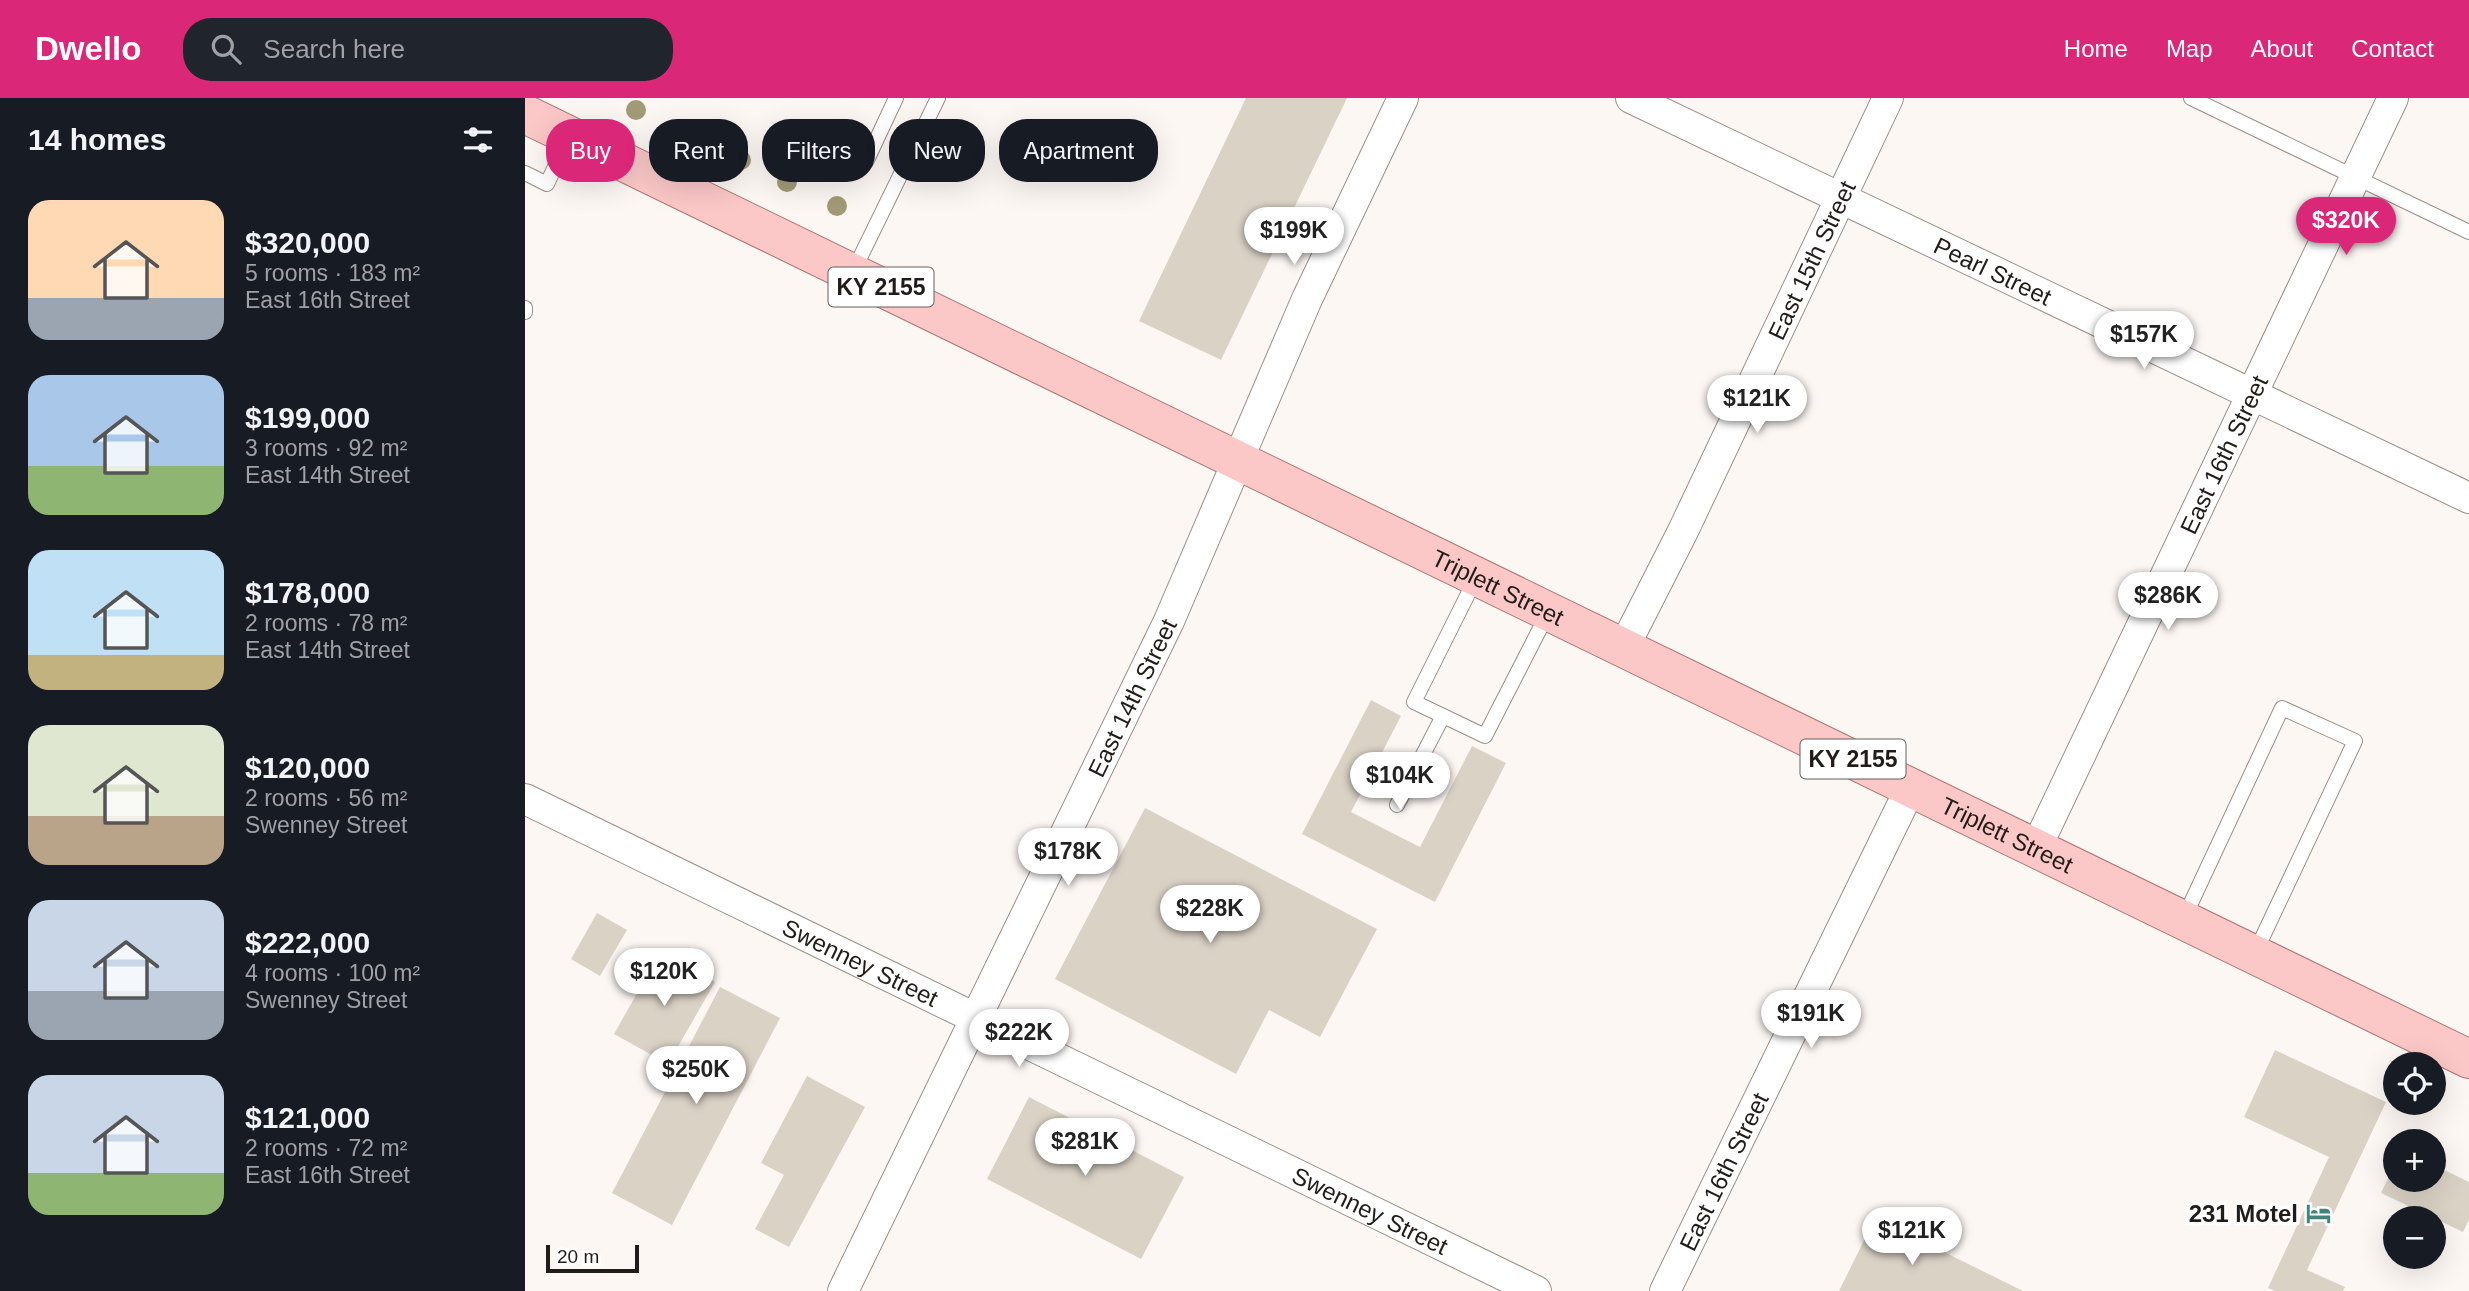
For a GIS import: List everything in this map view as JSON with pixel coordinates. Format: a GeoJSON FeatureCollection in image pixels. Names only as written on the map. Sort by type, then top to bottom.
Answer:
{"type":"FeatureCollection","features":[{"type":"Feature","properties":{"kind":"main road","name":"Triplett Street"},"geometry":{"type":"LineString","coordinates":[[526,118],[546,126]]}},
{"type":"Feature","properties":{"kind":"main road","name":"Triplett Street"},"geometry":{"type":"LineString","coordinates":[[635,168],[2469,1059]]}},
{"type":"Feature","properties":{"kind":"street","name":"East 14th Street"},"geometry":{"type":"LineString","coordinates":[[843,1291],[1169,621],[1307,299],[1403,98]]}},
{"type":"Feature","properties":{"kind":"street","name":"Pearl Street"},"geometry":{"type":"LineString","coordinates":[[1631,98],[2469,498]]}},
{"type":"Feature","properties":{"kind":"street","name":"East 15th Street"},"geometry":{"type":"LineString","coordinates":[[1624,647],[1683,531],[1888,98]]}},
{"type":"Feature","properties":{"kind":"street","name":"East 16th Street"},"geometry":{"type":"LineString","coordinates":[[2036,848],[2393,98]]}},
{"type":"Feature","properties":{"kind":"street","name":"East 16th Street"},"geometry":{"type":"LineString","coordinates":[[1665,1291],[1911,787]]}},
{"type":"Feature","properties":{"kind":"street","name":"Swenney Street"},"geometry":{"type":"LineString","coordinates":[[525,799],[1537,1291]]}},
{"type":"Feature","properties":{"kind":"lane"},"geometry":{"type":"LineString","coordinates":[[875,143],[896,98]]}},
{"type":"Feature","properties":{"kind":"lane"},"geometry":{"type":"LineString","coordinates":[[852,274],[938,98]]}},
{"type":"Feature","properties":{"kind":"lane"},"geometry":{"type":"LineString","coordinates":[[2191,98],[2469,232]]}},
{"type":"Feature","properties":{"kind":"lane"},"geometry":{"type":"LineString","coordinates":[[525,173],[547,184],[548,182]]}},
{"type":"Feature","properties":{"kind":"lane"},"geometry":{"type":"LineString","coordinates":[[1477,576],[1413,702],[1485,736],[1549,611]]}},
{"type":"Feature","properties":{"kind":"lane"},"geometry":{"type":"LineString","coordinates":[[2184,919],[2281,708],[2355,741],[2254,954]]}},
{"type":"Feature","properties":{"kind":"lane"},"geometry":{"type":"LineString","coordinates":[[1397,805],[1443,716]]}},
{"type":"Feature","properties":{"kind":"building"},"geometry":{"type":"Polygon","coordinates":[[[1246,98],[1347,98],[1221,360],[1139,321],[1246,98]]]}},
{"type":"Feature","properties":{"kind":"building"},"geometry":{"type":"Polygon","coordinates":[[[1371,700],[1401,716],[1351,812],[1420,847],[1472,746],[1506,763],[1435,902],[1302,834],[1371,700]]]}},
{"type":"Feature","properties":{"kind":"building"},"geometry":{"type":"Polygon","coordinates":[[[1145,808],[1377,929],[1320,1037],[1269,1010],[1236,1074],[1055,979],[1145,808]]]}},
{"type":"Feature","properties":{"kind":"building"},"geometry":{"type":"Polygon","coordinates":[[[597,913],[627,930],[600,976],[571,959],[597,913]]]}},
{"type":"Feature","properties":{"kind":"building"},"geometry":{"type":"Polygon","coordinates":[[[661,951],[715,982],[668,1064],[614,1034],[661,951]]]}},
{"type":"Feature","properties":{"kind":"building"},"geometry":{"type":"Polygon","coordinates":[[[720,987],[780,1018],[672,1225],[612,1193],[720,987]]]}},
{"type":"Feature","properties":{"kind":"building","name":"231 Motel"},"geometry":{"type":"Polygon","coordinates":[[[2275,1050],[2383,1101],[2383,1108],[2307,1270],[2345,1287],[2343,1291],[2275,1291],[2268,1288],[2329,1157],[2244,1117],[2275,1050]]]}},
{"type":"Feature","properties":{"kind":"building"},"geometry":{"type":"Polygon","coordinates":[[[807,1076],[865,1107],[789,1247],[755,1229],[784,1175],[761,1163],[807,1076]]]}},
{"type":"Feature","properties":{"kind":"building"},"geometry":{"type":"Polygon","coordinates":[[[1029,1097],[1184,1177],[1141,1259],[987,1179],[1029,1097]]]}},
{"type":"Feature","properties":{"kind":"building"},"geometry":{"type":"Polygon","coordinates":[[[2446,1171],[2469,1182],[2469,1220],[2463,1232],[2446,1224],[2446,1206],[2408,1206],[2381,1193],[2383,1189],[2383,1192],[2446,1192],[2446,1171]]]}},
{"type":"Feature","properties":{"kind":"building"},"geometry":{"type":"Polygon","coordinates":[[[1875,1218],[2023,1291],[1839,1291],[1875,1218]]]}},
{"type":"Feature","properties":{"kind":"place","name":"231 Motel"},"geometry":{"type":"Point","coordinates":[2318,1213]}}]}
